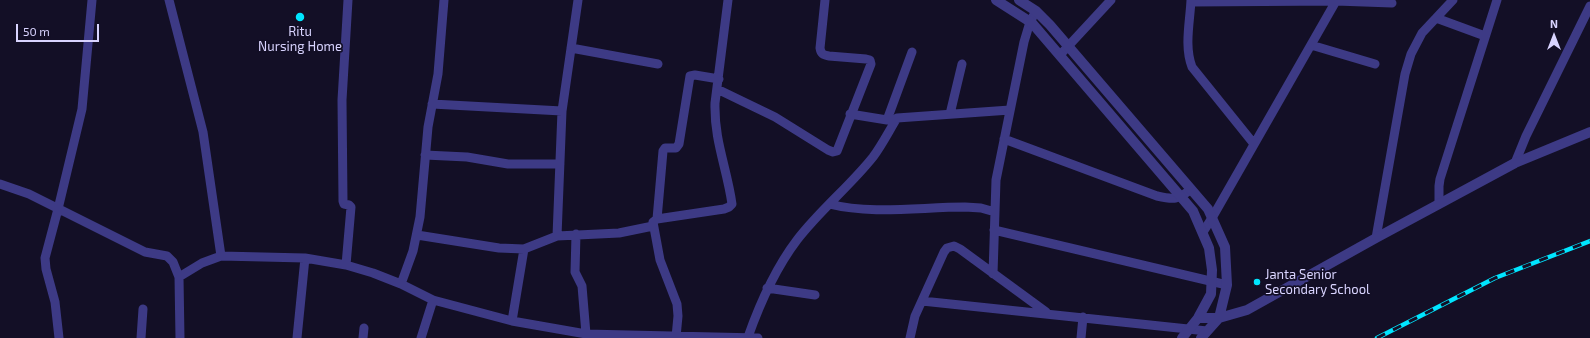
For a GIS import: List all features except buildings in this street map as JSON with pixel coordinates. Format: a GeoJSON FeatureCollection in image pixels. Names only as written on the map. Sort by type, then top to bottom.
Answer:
{"type":"FeatureCollection","features":[{"type":"Feature","properties":{"kind":"street"},"geometry":{"type":"LineString","coordinates":[[59,338],[55,302],[46,269],[45,258],[82,108],[92,0]]}},
{"type":"Feature","properties":{"kind":"street"},"geometry":{"type":"LineString","coordinates":[[169,0],[203,132],[222,256]]}},
{"type":"Feature","properties":{"kind":"street"},"geometry":{"type":"LineString","coordinates":[[346,265],[351,207],[343,203],[342,100],[348,0]]}},
{"type":"Feature","properties":{"kind":"street"},"geometry":{"type":"LineString","coordinates":[[401,284],[413,251],[420,217],[428,127],[438,74],[444,0]]}},
{"type":"Feature","properties":{"kind":"street"},"geometry":{"type":"LineString","coordinates":[[558,236],[562,111],[578,0]]}},
{"type":"Feature","properties":{"kind":"street"},"geometry":{"type":"LineString","coordinates":[[417,235],[498,248],[524,248],[558,236],[619,233],[655,222],[729,207],[732,204],[716,137],[714,119],[728,0]]}},
{"type":"Feature","properties":{"kind":"street"},"geometry":{"type":"LineString","coordinates":[[717,89],[775,117],[828,150],[833,152],[837,151],[850,114],[871,64],[870,60],[866,58],[829,56],[824,55],[821,52],[820,48],[825,0]]}},
{"type":"Feature","properties":{"kind":"street"},"geometry":{"type":"LineString","coordinates":[[996,0],[1030,22],[1060,55],[1193,212],[1209,248],[1212,270],[1211,294],[1198,318],[1182,338]]}},
{"type":"Feature","properties":{"kind":"street"},"geometry":{"type":"LineString","coordinates":[[922,301],[1082,317],[1189,330],[1204,335],[1218,318],[1227,285],[1225,247],[1208,209],[1050,25],[1036,12],[1019,0]]}},
{"type":"Feature","properties":{"kind":"street"},"geometry":{"type":"LineString","coordinates":[[1060,55],[1111,0]]}},
{"type":"Feature","properties":{"kind":"street"},"geometry":{"type":"LineString","coordinates":[[1254,144],[1192,67],[1188,57],[1191,1],[1256,0],[1392,3]]}},
{"type":"Feature","properties":{"kind":"street"},"geometry":{"type":"LineString","coordinates":[[1376,238],[1406,74],[1416,43],[1422,33],[1453,0]]}},
{"type":"Feature","properties":{"kind":"street"},"geometry":{"type":"LineString","coordinates":[[1439,204],[1440,179],[1497,0]]}},
{"type":"Feature","properties":{"kind":"street"},"geometry":{"type":"LineString","coordinates":[[1203,232],[1336,1]]}},
{"type":"Feature","properties":{"kind":"street"},"geometry":{"type":"LineString","coordinates":[[1515,163],[1526,136],[1590,6]]}},
{"type":"Feature","properties":{"kind":"street"},"geometry":{"type":"LineString","coordinates":[[993,274],[996,180],[1024,42],[1030,22],[1036,12]]}},
{"type":"Feature","properties":{"kind":"street"},"geometry":{"type":"LineString","coordinates":[[1436,18],[1486,36]]}},
{"type":"Feature","properties":{"kind":"street"},"geometry":{"type":"LineString","coordinates":[[1311,45],[1375,64]]}},
{"type":"Feature","properties":{"kind":"street"},"geometry":{"type":"LineString","coordinates":[[571,48],[658,64]]}},
{"type":"Feature","properties":{"kind":"street"},"geometry":{"type":"LineString","coordinates":[[887,120],[912,52]]}},
{"type":"Feature","properties":{"kind":"street"},"geometry":{"type":"LineString","coordinates":[[950,114],[962,64]]}},
{"type":"Feature","properties":{"kind":"street"},"geometry":{"type":"LineString","coordinates":[[676,337],[678,316],[677,304],[660,260],[655,222],[663,151],[665,148],[676,148],[679,144],[690,76],[695,75],[719,79]]}},
{"type":"Feature","properties":{"kind":"street"},"geometry":{"type":"LineString","coordinates":[[432,104],[562,111]]}},
{"type":"Feature","properties":{"kind":"street"},"geometry":{"type":"LineString","coordinates":[[850,114],[887,120],[1010,110]]}},
{"type":"Feature","properties":{"kind":"street"},"geometry":{"type":"LineString","coordinates":[[748,337],[767,288],[796,241],[813,220],[872,158],[883,143],[897,118]]}},
{"type":"Feature","properties":{"kind":"street"},"geometry":{"type":"LineString","coordinates":[[1198,318],[1218,318],[1247,310],[1515,163],[1590,132]]}},
{"type":"Feature","properties":{"kind":"street"},"geometry":{"type":"LineString","coordinates":[[1004,139],[1157,196],[1170,199],[1181,197],[1191,189]]}},
{"type":"Feature","properties":{"kind":"street"},"geometry":{"type":"LineString","coordinates":[[425,155],[467,157],[508,164],[560,164]]}},
{"type":"Feature","properties":{"kind":"street"},"geometry":{"type":"LineString","coordinates":[[0,184],[29,194],[138,249],[145,252],[168,256],[173,262],[179,277],[180,338]]}},
{"type":"Feature","properties":{"kind":"street"},"geometry":{"type":"LineString","coordinates":[[829,204],[846,209],[867,210],[965,207],[981,208],[995,212]]}},
{"type":"Feature","properties":{"kind":"street"},"geometry":{"type":"LineString","coordinates":[[994,230],[1227,285]]}},
{"type":"Feature","properties":{"kind":"street"},"geometry":{"type":"LineString","coordinates":[[576,234],[575,272],[582,286],[586,334]]}},
{"type":"Feature","properties":{"kind":"street"},"geometry":{"type":"LineString","coordinates":[[910,338],[915,316],[944,252],[947,248],[954,246],[1048,313]]}},
{"type":"Feature","properties":{"kind":"street"},"geometry":{"type":"LineString","coordinates":[[512,321],[524,248]]}},
{"type":"Feature","properties":{"kind":"street"},"geometry":{"type":"LineString","coordinates":[[179,277],[202,263],[222,256],[305,258],[346,265],[373,273],[401,284],[433,300],[512,321],[586,334],[758,338]]}},
{"type":"Feature","properties":{"kind":"street"},"geometry":{"type":"LineString","coordinates":[[297,338],[305,258]]}},
{"type":"Feature","properties":{"kind":"street"},"geometry":{"type":"LineString","coordinates":[[767,288],[815,295]]}},
{"type":"Feature","properties":{"kind":"street"},"geometry":{"type":"LineString","coordinates":[[421,338],[433,300]]}},
{"type":"Feature","properties":{"kind":"street"},"geometry":{"type":"LineString","coordinates":[[141,338],[143,309]]}},
{"type":"Feature","properties":{"kind":"street"},"geometry":{"type":"LineString","coordinates":[[1081,338],[1082,317]]}},
{"type":"Feature","properties":{"kind":"street"},"geometry":{"type":"LineString","coordinates":[[363,338],[364,328]]}},
{"type":"Feature","properties":{"kind":"railway"},"geometry":{"type":"LineString","coordinates":[[1377,338],[1495,278],[1590,241]]}},
{"type":"Feature","properties":{"kind":"place","name":"Ritu Nursing Home"},"geometry":{"type":"Point","coordinates":[300,17]}},
{"type":"Feature","properties":{"kind":"place","name":"Janta Senior Secondary School"},"geometry":{"type":"Point","coordinates":[1257,282]}}]}
